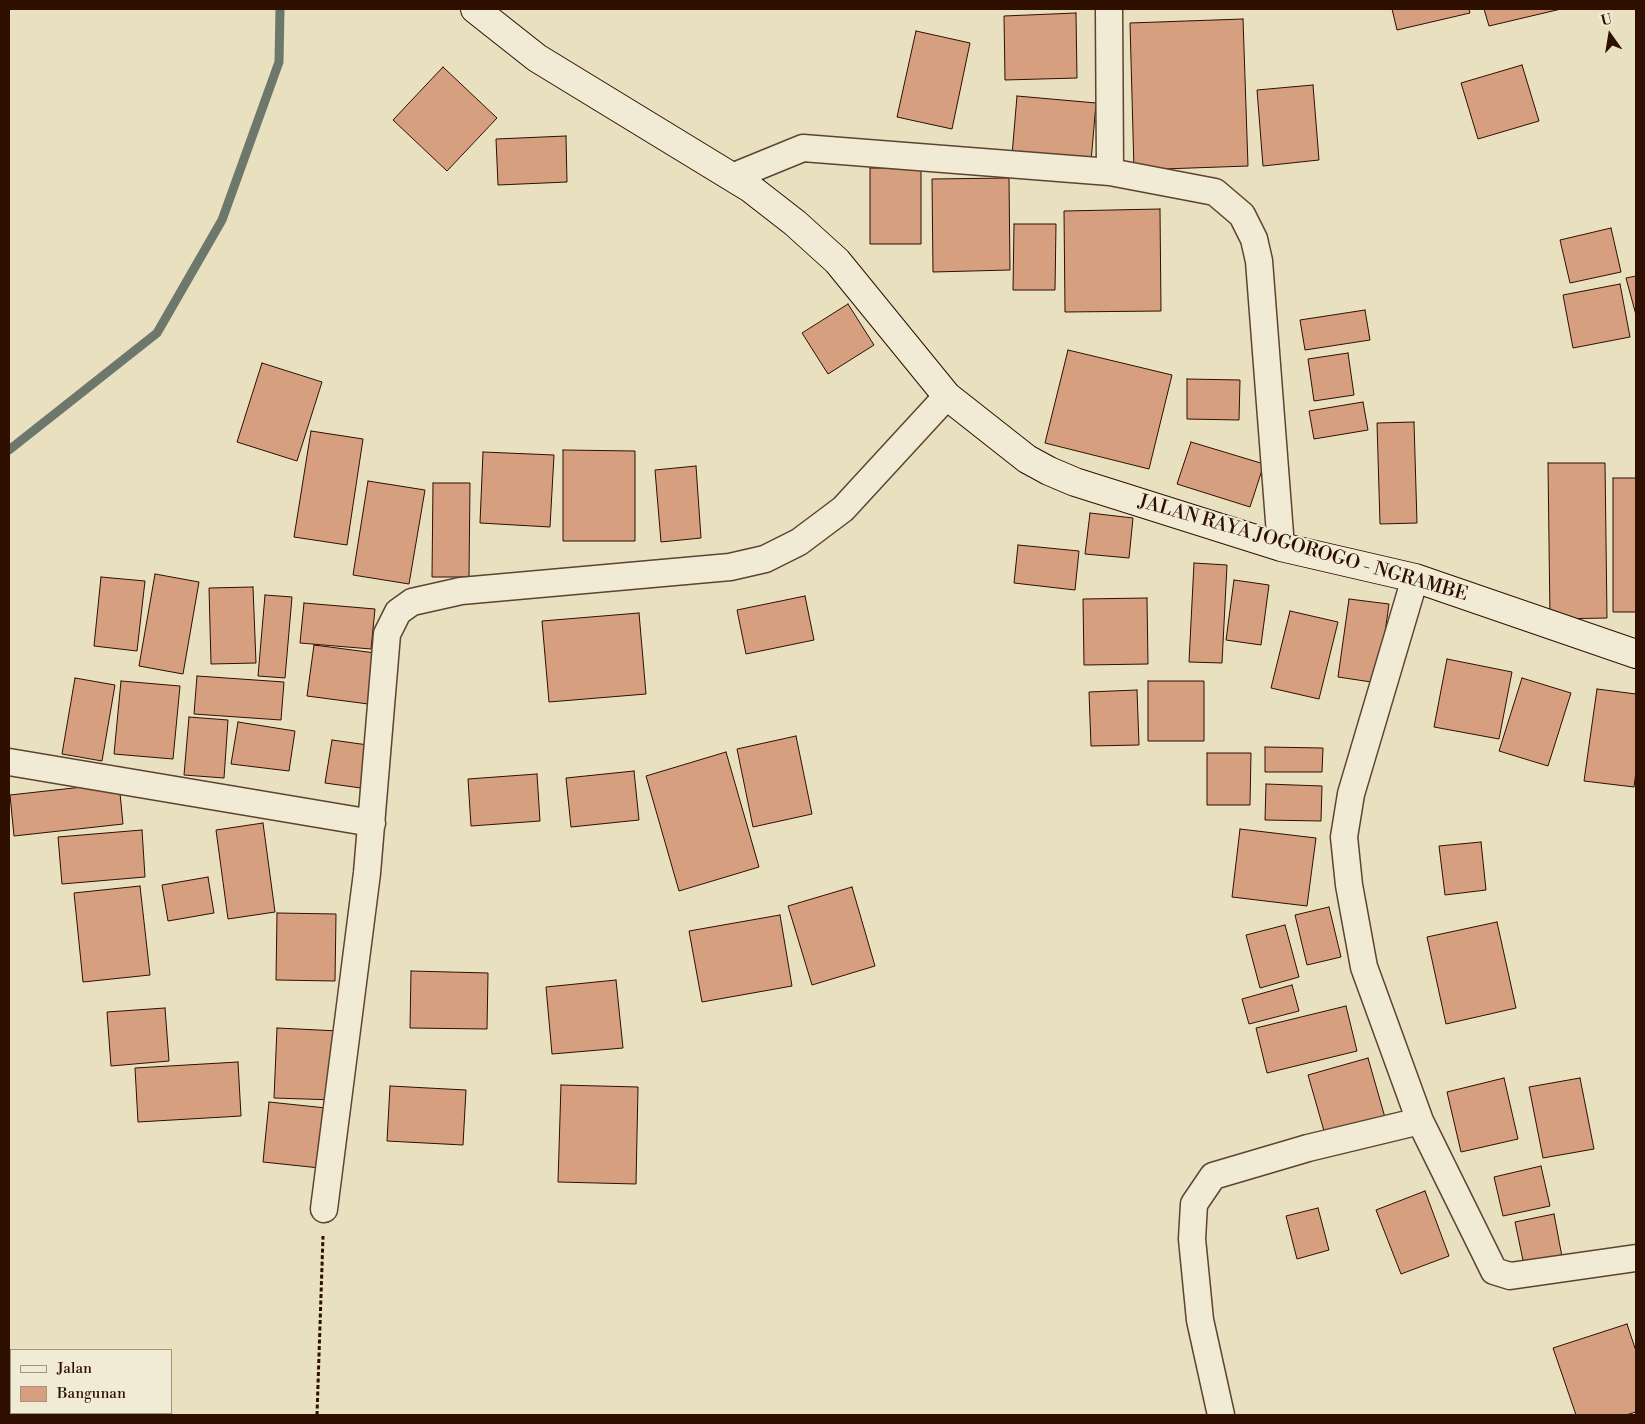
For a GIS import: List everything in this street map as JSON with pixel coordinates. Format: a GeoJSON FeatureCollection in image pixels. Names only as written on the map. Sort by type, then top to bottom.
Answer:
{"type":"FeatureCollection","features":[{"type":"Feature","properties":{"kind":"main road","name":"JALAN RAYA JOGOROGO - NGRAMBE"},"geometry":{"type":"LineString","coordinates":[[475,9],[544,63],[750,188],[795,223],[837,261],[947,396],[1027,458],[1049,471],[1075,482],[1281,547],[1415,578],[1636,654]]}},
{"type":"Feature","properties":{"kind":"street"},"geometry":{"type":"LineString","coordinates":[[1109,9],[1110,172]]}},
{"type":"Feature","properties":{"kind":"street"},"geometry":{"type":"LineString","coordinates":[[732,177],[803,148],[1110,172],[1215,192],[1242,215],[1254,239],[1259,261],[1281,547]]}},
{"type":"Feature","properties":{"kind":"street"},"geometry":{"type":"LineString","coordinates":[[324,1209],[367,873],[387,634],[398,612],[412,602],[461,591],[730,567],[765,558],[799,542],[843,509],[947,396]]}},
{"type":"Feature","properties":{"kind":"street"},"geometry":{"type":"LineString","coordinates":[[1415,578],[1351,794],[1344,837],[1349,885],[1364,967],[1420,1120],[1494,1271],[1510,1276],[1636,1258]]}},
{"type":"Feature","properties":{"kind":"street"},"geometry":{"type":"LineString","coordinates":[[9,762],[372,823]]}},
{"type":"Feature","properties":{"kind":"street"},"geometry":{"type":"LineString","coordinates":[[1221,1415],[1200,1320],[1192,1239],[1194,1204],[1213,1176],[1308,1148],[1420,1120]]}},
{"type":"Feature","properties":{"kind":"path"},"geometry":{"type":"LineString","coordinates":[[317,1415],[324,1209]]}},
{"type":"Feature","properties":{"kind":"building"},"geometry":{"type":"Polygon","coordinates":[[[1392,9],[1469,9],[1470,13],[1397,30],[1392,9]]]}},
{"type":"Feature","properties":{"kind":"building"},"geometry":{"type":"Polygon","coordinates":[[[1484,9],[1561,9],[1489,26],[1484,9]]]}},
{"type":"Feature","properties":{"kind":"building"},"geometry":{"type":"Polygon","coordinates":[[[1076,13],[1077,78],[1005,80],[1004,16],[1076,13]]]}},
{"type":"Feature","properties":{"kind":"building"},"geometry":{"type":"Polygon","coordinates":[[[1243,19],[1248,166],[1134,170],[1130,23],[1243,19]]]}},
{"type":"Feature","properties":{"kind":"building"},"geometry":{"type":"Polygon","coordinates":[[[916,31],[970,43],[952,129],[897,117],[916,31]]]}},
{"type":"Feature","properties":{"kind":"building"},"geometry":{"type":"Polygon","coordinates":[[[1522,65],[1539,121],[1478,139],[1461,83],[1522,65]]]}},
{"type":"Feature","properties":{"kind":"building"},"geometry":{"type":"Polygon","coordinates":[[[443,67],[497,118],[447,171],[393,120],[443,67]]]}},
{"type":"Feature","properties":{"kind":"building"},"geometry":{"type":"Polygon","coordinates":[[[1313,85],[1319,160],[1263,166],[1257,90],[1313,85]]]}},
{"type":"Feature","properties":{"kind":"building"},"geometry":{"type":"Polygon","coordinates":[[[1017,96],[1096,103],[1091,162],[1012,155],[1017,96]]]}},
{"type":"Feature","properties":{"kind":"building"},"geometry":{"type":"Polygon","coordinates":[[[566,136],[567,182],[498,185],[496,139],[566,136]]]}},
{"type":"Feature","properties":{"kind":"building"},"geometry":{"type":"Polygon","coordinates":[[[870,168],[921,168],[921,244],[870,244],[870,168]]]}},
{"type":"Feature","properties":{"kind":"building"},"geometry":{"type":"Polygon","coordinates":[[[1009,178],[1010,270],[933,272],[932,179],[1009,178]]]}},
{"type":"Feature","properties":{"kind":"building"},"geometry":{"type":"Polygon","coordinates":[[[1160,209],[1161,311],[1065,312],[1064,211],[1160,209]]]}},
{"type":"Feature","properties":{"kind":"building"},"geometry":{"type":"Polygon","coordinates":[[[1014,224],[1056,224],[1055,290],[1013,290],[1014,224]]]}},
{"type":"Feature","properties":{"kind":"building"},"geometry":{"type":"Polygon","coordinates":[[[1611,228],[1621,272],[1570,283],[1560,240],[1611,228]]]}},
{"type":"Feature","properties":{"kind":"building"},"geometry":{"type":"Polygon","coordinates":[[[1636,276],[1636,315],[1626,278],[1636,276]]]}},
{"type":"Feature","properties":{"kind":"building"},"geometry":{"type":"Polygon","coordinates":[[[1620,284],[1630,337],[1573,348],[1563,295],[1620,284]]]}},
{"type":"Feature","properties":{"kind":"building"},"geometry":{"type":"Polygon","coordinates":[[[848,304],[874,345],[828,374],[802,333],[848,304]]]}},
{"type":"Feature","properties":{"kind":"building"},"geometry":{"type":"Polygon","coordinates":[[[1365,310],[1370,340],[1305,350],[1300,320],[1365,310]]]}},
{"type":"Feature","properties":{"kind":"building"},"geometry":{"type":"Polygon","coordinates":[[[1068,350],[1172,375],[1149,469],[1045,443],[1068,350]]]}},
{"type":"Feature","properties":{"kind":"building"},"geometry":{"type":"Polygon","coordinates":[[[1348,353],[1354,395],[1314,401],[1308,359],[1348,353]]]}},
{"type":"Feature","properties":{"kind":"building"},"geometry":{"type":"Polygon","coordinates":[[[262,363],[322,382],[297,461],[237,442],[262,363]]]}},
{"type":"Feature","properties":{"kind":"building"},"geometry":{"type":"Polygon","coordinates":[[[1187,379],[1240,380],[1239,420],[1187,419],[1187,379]]]}},
{"type":"Feature","properties":{"kind":"building"},"geometry":{"type":"Polygon","coordinates":[[[1363,402],[1368,430],[1314,439],[1309,411],[1363,402]]]}},
{"type":"Feature","properties":{"kind":"building"},"geometry":{"type":"Polygon","coordinates":[[[1414,422],[1417,523],[1380,524],[1377,423],[1414,422]]]}},
{"type":"Feature","properties":{"kind":"building"},"geometry":{"type":"Polygon","coordinates":[[[311,431],[363,439],[347,545],[294,537],[311,431]]]}},
{"type":"Feature","properties":{"kind":"building"},"geometry":{"type":"Polygon","coordinates":[[[1191,442],[1264,464],[1250,507],[1177,484],[1191,442]]]}},
{"type":"Feature","properties":{"kind":"building"},"geometry":{"type":"Polygon","coordinates":[[[563,450],[635,451],[635,541],[563,541],[563,450]]]}},
{"type":"Feature","properties":{"kind":"building"},"geometry":{"type":"Polygon","coordinates":[[[483,452],[554,455],[550,527],[480,523],[483,452]]]}},
{"type":"Feature","properties":{"kind":"building"},"geometry":{"type":"Polygon","coordinates":[[[1548,463],[1605,463],[1607,618],[1550,619],[1548,463]]]}},
{"type":"Feature","properties":{"kind":"building"},"geometry":{"type":"Polygon","coordinates":[[[696,466],[701,538],[661,542],[655,470],[696,466]]]}},
{"type":"Feature","properties":{"kind":"building"},"geometry":{"type":"Polygon","coordinates":[[[1613,478],[1636,478],[1636,612],[1613,612],[1613,478]]]}},
{"type":"Feature","properties":{"kind":"building"},"geometry":{"type":"Polygon","coordinates":[[[368,481],[425,490],[409,584],[353,575],[368,481]]]}},
{"type":"Feature","properties":{"kind":"building"},"geometry":{"type":"Polygon","coordinates":[[[433,483],[470,483],[469,577],[432,577],[433,483]]]}},
{"type":"Feature","properties":{"kind":"building"},"geometry":{"type":"Polygon","coordinates":[[[1090,513],[1133,518],[1129,558],[1085,554],[1090,513]]]}},
{"type":"Feature","properties":{"kind":"building"},"geometry":{"type":"Polygon","coordinates":[[[1018,545],[1079,551],[1075,590],[1014,583],[1018,545]]]}},
{"type":"Feature","properties":{"kind":"building"},"geometry":{"type":"Polygon","coordinates":[[[1194,563],[1227,565],[1222,663],[1189,662],[1194,563]]]}},
{"type":"Feature","properties":{"kind":"building"},"geometry":{"type":"Polygon","coordinates":[[[155,574],[199,582],[183,674],[139,666],[155,574]]]}},
{"type":"Feature","properties":{"kind":"building"},"geometry":{"type":"Polygon","coordinates":[[[101,577],[145,581],[137,651],[94,646],[101,577]]]}},
{"type":"Feature","properties":{"kind":"building"},"geometry":{"type":"Polygon","coordinates":[[[1234,580],[1269,585],[1261,645],[1226,640],[1234,580]]]}},
{"type":"Feature","properties":{"kind":"building"},"geometry":{"type":"Polygon","coordinates":[[[253,587],[256,663],[211,664],[209,588],[253,587]]]}},
{"type":"Feature","properties":{"kind":"building"},"geometry":{"type":"Polygon","coordinates":[[[265,595],[292,597],[285,678],[258,676],[265,595]]]}},
{"type":"Feature","properties":{"kind":"building"},"geometry":{"type":"Polygon","coordinates":[[[805,596],[814,640],[746,654],[737,610],[805,596]]]}},
{"type":"Feature","properties":{"kind":"building"},"geometry":{"type":"Polygon","coordinates":[[[1147,598],[1148,664],[1084,665],[1083,599],[1147,598]]]}},
{"type":"Feature","properties":{"kind":"building"},"geometry":{"type":"Polygon","coordinates":[[[1349,599],[1389,604],[1378,683],[1338,677],[1349,599]]]}},
{"type":"Feature","properties":{"kind":"building"},"geometry":{"type":"Polygon","coordinates":[[[304,603],[375,609],[371,649],[300,643],[304,603]]]}},
{"type":"Feature","properties":{"kind":"building"},"geometry":{"type":"Polygon","coordinates":[[[1290,611],[1338,622],[1319,699],[1271,688],[1290,611]]]}},
{"type":"Feature","properties":{"kind":"building"},"geometry":{"type":"Polygon","coordinates":[[[639,613],[646,694],[549,702],[542,621],[639,613]]]}},
{"type":"Feature","properties":{"kind":"building"},"geometry":{"type":"Polygon","coordinates":[[[314,645],[383,654],[376,705],[307,696],[314,645]]]}},
{"type":"Feature","properties":{"kind":"building"},"geometry":{"type":"Polygon","coordinates":[[[1447,659],[1512,672],[1499,739],[1434,727],[1447,659]]]}},
{"type":"Feature","properties":{"kind":"building"},"geometry":{"type":"Polygon","coordinates":[[[197,676],[284,682],[281,720],[194,714],[197,676]]]}},
{"type":"Feature","properties":{"kind":"building"},"geometry":{"type":"Polygon","coordinates":[[[75,678],[115,685],[102,761],[62,754],[75,678]]]}},
{"type":"Feature","properties":{"kind":"building"},"geometry":{"type":"Polygon","coordinates":[[[1522,678],[1571,693],[1548,766],[1499,751],[1522,678]]]}},
{"type":"Feature","properties":{"kind":"building"},"geometry":{"type":"Polygon","coordinates":[[[121,681],[180,686],[173,759],[114,754],[121,681]]]}},
{"type":"Feature","properties":{"kind":"building"},"geometry":{"type":"Polygon","coordinates":[[[1148,681],[1204,681],[1204,741],[1148,741],[1148,681]]]}},
{"type":"Feature","properties":{"kind":"building"},"geometry":{"type":"Polygon","coordinates":[[[1597,689],[1636,694],[1636,772],[1634,787],[1584,781],[1597,689]]]}},
{"type":"Feature","properties":{"kind":"building"},"geometry":{"type":"Polygon","coordinates":[[[1137,690],[1139,745],[1091,746],[1089,692],[1137,690]]]}},
{"type":"Feature","properties":{"kind":"building"},"geometry":{"type":"Polygon","coordinates":[[[189,717],[228,720],[224,778],[184,775],[189,717]]]}},
{"type":"Feature","properties":{"kind":"building"},"geometry":{"type":"Polygon","coordinates":[[[238,722],[295,731],[289,771],[231,764],[238,722]]]}},
{"type":"Feature","properties":{"kind":"building"},"geometry":{"type":"Polygon","coordinates":[[[796,736],[812,814],[753,827],[737,749],[796,736]]]}},
{"type":"Feature","properties":{"kind":"building"},"geometry":{"type":"Polygon","coordinates":[[[332,740],[375,746],[368,789],[325,783],[332,740]]]}},
{"type":"Feature","properties":{"kind":"building"},"geometry":{"type":"Polygon","coordinates":[[[1265,747],[1323,748],[1322,772],[1265,772],[1265,747]]]}},
{"type":"Feature","properties":{"kind":"building"},"geometry":{"type":"Polygon","coordinates":[[[726,752],[759,867],[679,891],[646,776],[726,752]]]}},
{"type":"Feature","properties":{"kind":"building"},"geometry":{"type":"Polygon","coordinates":[[[1207,753],[1251,753],[1250,805],[1207,805],[1207,753]]]}},
{"type":"Feature","properties":{"kind":"building"},"geometry":{"type":"Polygon","coordinates":[[[634,771],[639,820],[571,827],[566,778],[634,771]]]}},
{"type":"Feature","properties":{"kind":"building"},"geometry":{"type":"Polygon","coordinates":[[[537,774],[540,821],[471,826],[468,779],[537,774]]]}},
{"type":"Feature","properties":{"kind":"building"},"geometry":{"type":"Polygon","coordinates":[[[119,783],[123,824],[14,836],[10,795],[119,783]]]}},
{"type":"Feature","properties":{"kind":"building"},"geometry":{"type":"Polygon","coordinates":[[[1266,784],[1322,786],[1321,821],[1265,820],[1266,784]]]}},
{"type":"Feature","properties":{"kind":"building"},"geometry":{"type":"Polygon","coordinates":[[[263,823],[275,912],[228,919],[216,830],[263,823]]]}},
{"type":"Feature","properties":{"kind":"building"},"geometry":{"type":"Polygon","coordinates":[[[1240,829],[1316,838],[1307,906],[1232,897],[1240,829]]]}},
{"type":"Feature","properties":{"kind":"building"},"geometry":{"type":"Polygon","coordinates":[[[142,830],[145,877],[62,884],[58,837],[142,830]]]}},
{"type":"Feature","properties":{"kind":"building"},"geometry":{"type":"Polygon","coordinates":[[[1481,842],[1486,890],[1445,895],[1439,846],[1481,842]]]}},
{"type":"Feature","properties":{"kind":"building"},"geometry":{"type":"Polygon","coordinates":[[[208,877],[214,913],[168,921],[162,885],[208,877]]]}},
{"type":"Feature","properties":{"kind":"building"},"geometry":{"type":"Polygon","coordinates":[[[140,886],[150,975],[83,982],[74,893],[140,886]]]}},
{"type":"Feature","properties":{"kind":"building"},"geometry":{"type":"Polygon","coordinates":[[[852,887],[875,966],[812,985],[788,906],[852,887]]]}},
{"type":"Feature","properties":{"kind":"building"},"geometry":{"type":"Polygon","coordinates":[[[1329,907],[1341,957],[1307,965],[1295,915],[1329,907]]]}},
{"type":"Feature","properties":{"kind":"building"},"geometry":{"type":"Polygon","coordinates":[[[277,913],[336,914],[335,981],[276,980],[277,913]]]}},
{"type":"Feature","properties":{"kind":"building"},"geometry":{"type":"Polygon","coordinates":[[[780,915],[792,986],[702,1002],[689,931],[780,915]]]}},
{"type":"Feature","properties":{"kind":"building"},"geometry":{"type":"Polygon","coordinates":[[[1497,922],[1516,1008],[1446,1024],[1427,937],[1497,922]]]}},
{"type":"Feature","properties":{"kind":"building"},"geometry":{"type":"Polygon","coordinates":[[[1285,925],[1299,977],[1260,988],[1246,935],[1285,925]]]}},
{"type":"Feature","properties":{"kind":"building"},"geometry":{"type":"Polygon","coordinates":[[[411,971],[488,973],[487,1029],[410,1028],[411,971]]]}},
{"type":"Feature","properties":{"kind":"building"},"geometry":{"type":"Polygon","coordinates":[[[616,980],[623,1048],[552,1054],[546,987],[616,980]]]}},
{"type":"Feature","properties":{"kind":"building"},"geometry":{"type":"Polygon","coordinates":[[[1292,985],[1299,1011],[1249,1024],[1242,999],[1292,985]]]}},
{"type":"Feature","properties":{"kind":"building"},"geometry":{"type":"Polygon","coordinates":[[[1346,1006],[1357,1051],[1267,1073],[1256,1028],[1346,1006]]]}},
{"type":"Feature","properties":{"kind":"building"},"geometry":{"type":"Polygon","coordinates":[[[165,1008],[169,1061],[111,1066],[107,1012],[165,1008]]]}},
{"type":"Feature","properties":{"kind":"building"},"geometry":{"type":"Polygon","coordinates":[[[277,1028],[339,1031],[336,1100],[274,1098],[277,1028]]]}},
{"type":"Feature","properties":{"kind":"building"},"geometry":{"type":"Polygon","coordinates":[[[1368,1058],[1386,1121],[1326,1138],[1308,1075],[1368,1058]]]}},
{"type":"Feature","properties":{"kind":"building"},"geometry":{"type":"Polygon","coordinates":[[[238,1062],[241,1116],[138,1122],[135,1068],[238,1062]]]}},
{"type":"Feature","properties":{"kind":"building"},"geometry":{"type":"Polygon","coordinates":[[[1504,1078],[1518,1139],[1461,1152],[1447,1092],[1504,1078]]]}},
{"type":"Feature","properties":{"kind":"building"},"geometry":{"type":"Polygon","coordinates":[[[1580,1078],[1594,1149],[1543,1158],[1529,1087],[1580,1078]]]}},
{"type":"Feature","properties":{"kind":"building"},"geometry":{"type":"Polygon","coordinates":[[[561,1085],[638,1087],[636,1184],[558,1182],[561,1085]]]}},
{"type":"Feature","properties":{"kind":"building"},"geometry":{"type":"Polygon","coordinates":[[[390,1086],[466,1090],[463,1145],[387,1141],[390,1086]]]}},
{"type":"Feature","properties":{"kind":"building"},"geometry":{"type":"Polygon","coordinates":[[[269,1102],[326,1108],[320,1168],[263,1162],[269,1102]]]}},
{"type":"Feature","properties":{"kind":"building"},"geometry":{"type":"Polygon","coordinates":[[[1541,1166],[1550,1206],[1503,1216],[1494,1177],[1541,1166]]]}},
{"type":"Feature","properties":{"kind":"building"},"geometry":{"type":"Polygon","coordinates":[[[1425,1191],[1449,1256],[1401,1274],[1376,1210],[1425,1191]]]}},
{"type":"Feature","properties":{"kind":"building"},"geometry":{"type":"Polygon","coordinates":[[[1318,1208],[1329,1250],[1297,1259],[1286,1216],[1318,1208]]]}},
{"type":"Feature","properties":{"kind":"building"},"geometry":{"type":"Polygon","coordinates":[[[1554,1214],[1563,1262],[1525,1270],[1515,1222],[1554,1214]]]}},
{"type":"Feature","properties":{"kind":"building"},"geometry":{"type":"Polygon","coordinates":[[[1627,1324],[1636,1351],[1636,1412],[1626,1415],[1576,1415],[1553,1348],[1627,1324]]]}},
{"type":"Feature","properties":{"kind":"waterway"},"geometry":{"type":"LineString","coordinates":[[9,450],[157,333],[222,220],[279,62],[280,9]]}}]}
